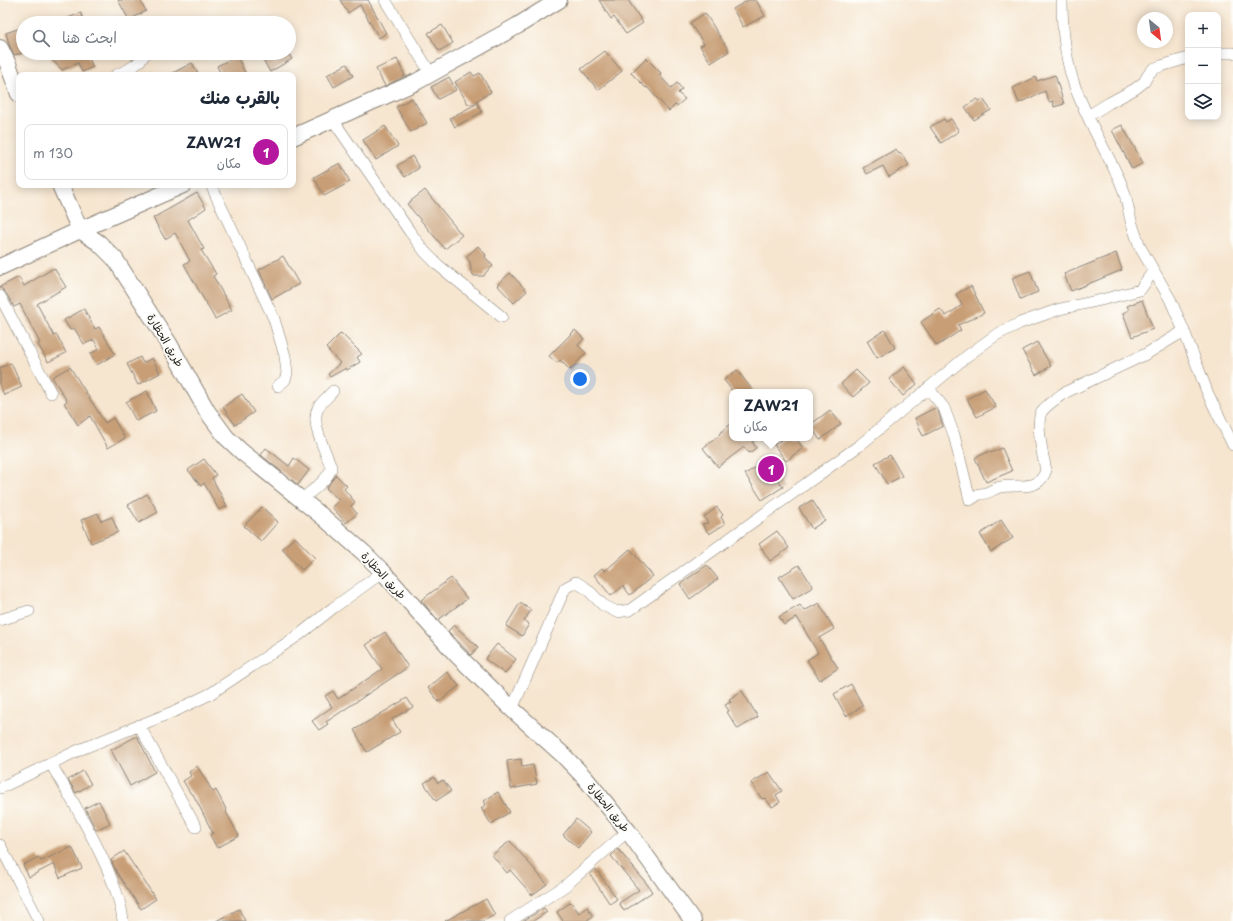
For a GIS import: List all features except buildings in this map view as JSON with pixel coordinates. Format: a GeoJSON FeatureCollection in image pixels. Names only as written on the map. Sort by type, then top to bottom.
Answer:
{"type":"FeatureCollection","features":[{"type":"Feature","properties":{"kind":"street"},"geometry":{"type":"LineString","coordinates":[[385,0],[431,74]]}},
{"type":"Feature","properties":{"kind":"street"},"geometry":{"type":"LineString","coordinates":[[296,136],[416,82],[517,26],[559,0]]}},
{"type":"Feature","properties":{"kind":"street"},"geometry":{"type":"LineString","coordinates":[[1062,0],[1063,34],[1074,84],[1120,181],[1125,194],[1135,234],[1143,253],[1168,294],[1208,394],[1233,445]]}},
{"type":"Feature","properties":{"kind":"street"},"geometry":{"type":"LineString","coordinates":[[0,48],[16,86]]}},
{"type":"Feature","properties":{"kind":"street"},"geometry":{"type":"LineString","coordinates":[[1221,53],[1233,53]]}},
{"type":"Feature","properties":{"kind":"street"},"geometry":{"type":"LineString","coordinates":[[1088,116],[1108,103],[1135,89],[1144,82],[1153,69],[1185,59]]}},
{"type":"Feature","properties":{"kind":"street"},"geometry":{"type":"LineString","coordinates":[[123,72],[141,60]]}},
{"type":"Feature","properties":{"kind":"street"},"geometry":{"type":"LineString","coordinates":[[332,120],[425,252],[442,269],[502,317]]}},
{"type":"Feature","properties":{"kind":"street"},"geometry":{"type":"LineString","coordinates":[[61,188],[80,230]]}},
{"type":"Feature","properties":{"kind":"street"},"geometry":{"type":"LineString","coordinates":[[0,267],[176,188]]}},
{"type":"Feature","properties":{"kind":"street"},"geometry":{"type":"LineString","coordinates":[[212,188],[274,319],[285,356],[287,373],[285,380],[278,386]]}},
{"type":"Feature","properties":{"kind":"street","name":"طريق الحظارة"},"geometry":{"type":"LineString","coordinates":[[80,230],[99,242],[115,259],[157,324],[207,411],[226,437],[242,452],[344,534],[383,572],[455,653],[512,709],[562,754],[585,778],[628,831],[693,921]]}},
{"type":"Feature","properties":{"kind":"street"},"geometry":{"type":"LineString","coordinates":[[512,709],[565,588],[576,582],[587,589],[603,605],[617,612],[630,610],[860,445],[967,356],[996,335],[1020,323],[1060,309],[1140,290],[1154,270]]}},
{"type":"Feature","properties":{"kind":"street"},"geometry":{"type":"LineString","coordinates":[[0,296],[51,393]]}},
{"type":"Feature","properties":{"kind":"street"},"geometry":{"type":"LineString","coordinates":[[928,388],[944,408],[954,435],[970,500],[980,494],[983,495],[1000,487],[1032,486],[1039,482],[1044,476],[1046,470],[1039,426],[1042,412],[1064,393],[1146,354],[1184,331]]}},
{"type":"Feature","properties":{"kind":"street"},"geometry":{"type":"LineString","coordinates":[[301,500],[327,477],[331,470],[317,427],[316,416],[318,408],[333,391]]}},
{"type":"Feature","properties":{"kind":"street"},"geometry":{"type":"LineString","coordinates":[[0,788],[79,750],[175,711],[210,694],[299,636],[333,608],[383,572]]}},
{"type":"Feature","properties":{"kind":"street"},"geometry":{"type":"LineString","coordinates":[[0,620],[29,611]]}},
{"type":"Feature","properties":{"kind":"street"},"geometry":{"type":"LineString","coordinates":[[139,726],[196,826]]}},
{"type":"Feature","properties":{"kind":"street"},"geometry":{"type":"LineString","coordinates":[[51,764],[77,807],[101,854],[119,900],[123,921]]}},
{"type":"Feature","properties":{"kind":"street"},"geometry":{"type":"LineString","coordinates":[[510,921],[565,886],[628,831]]}},
{"type":"Feature","properties":{"kind":"street"},"geometry":{"type":"LineString","coordinates":[[0,845],[40,921]]}},
{"type":"Feature","properties":{"kind":"place","name":"ZAW21"},"geometry":{"type":"Point","coordinates":[771,469]}}]}
